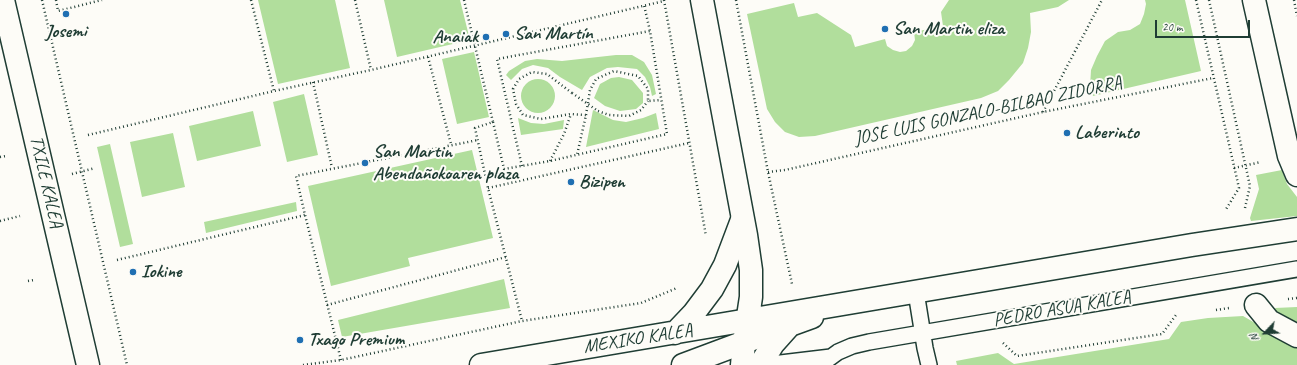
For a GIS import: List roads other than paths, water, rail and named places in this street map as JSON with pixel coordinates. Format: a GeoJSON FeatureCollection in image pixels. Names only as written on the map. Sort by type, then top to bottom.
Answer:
{"type":"FeatureCollection","features":[{"type":"Feature","properties":{"kind":"main road","name":"TXILE KALEA"},"geometry":{"type":"LineString","coordinates":[[3,0],[88,365]]}},
{"type":"Feature","properties":{"kind":"main road"},"geometry":{"type":"LineString","coordinates":[[702,0],[751,270],[751,297],[764,348]]}},
{"type":"Feature","properties":{"kind":"main road"},"geometry":{"type":"LineString","coordinates":[[1254,0],[1288,156],[1297,175]]}},
{"type":"Feature","properties":{"kind":"main road"},"geometry":{"type":"LineString","coordinates":[[675,333],[694,313],[712,289],[725,265],[742,220]]}},
{"type":"Feature","properties":{"kind":"main road"},"geometry":{"type":"LineString","coordinates":[[764,348],[790,325],[851,303],[1297,229]]}},
{"type":"Feature","properties":{"kind":"main road"},"geometry":{"type":"LineString","coordinates":[[742,365],[744,343],[764,348],[851,303]]}},
{"type":"Feature","properties":{"kind":"main road"},"geometry":{"type":"LineString","coordinates":[[1256,305],[1269,320],[1297,336]]}},
{"type":"Feature","properties":{"kind":"main road","name":"MEXIKO KALEA"},"geometry":{"type":"LineString","coordinates":[[481,365],[675,333],[764,348]]}},
{"type":"Feature","properties":{"kind":"main road","name":"MEXIKO KALEA"},"geometry":{"type":"LineString","coordinates":[[683,365],[744,343]]}},
{"type":"Feature","properties":{"kind":"lane","name":"PEDRO ASUA KALEA"},"geometry":{"type":"LineString","coordinates":[[825,361],[838,352],[852,346],[869,342],[1297,269]]}},
{"type":"Feature","properties":{"kind":"lane"},"geometry":{"type":"LineString","coordinates":[[916,292],[928,365]]}},
{"type":"Feature","properties":{"kind":"lane"},"geometry":{"type":"LineString","coordinates":[[764,348],[825,361]]}},
{"type":"Feature","properties":{"kind":"place","name":"Josemi"},"geometry":{"type":"Point","coordinates":[66,14]}},
{"type":"Feature","properties":{"kind":"place","name":"San Martin eliza"},"geometry":{"type":"Point","coordinates":[885,29]}},
{"type":"Feature","properties":{"kind":"place","name":"San Martín"},"geometry":{"type":"Point","coordinates":[506,34]}},
{"type":"Feature","properties":{"kind":"place","name":"Anaiak"},"geometry":{"type":"Point","coordinates":[486,37]}},
{"type":"Feature","properties":{"kind":"place","name":"Laberinto"},"geometry":{"type":"Point","coordinates":[1067,133]}},
{"type":"Feature","properties":{"kind":"place","name":"San Martin Abendañokoaren plaza"},"geometry":{"type":"Point","coordinates":[365,163]}},
{"type":"Feature","properties":{"kind":"place","name":"Bizipen"},"geometry":{"type":"Point","coordinates":[571,182]}},
{"type":"Feature","properties":{"kind":"place","name":"Iokine"},"geometry":{"type":"Point","coordinates":[133,272]}},
{"type":"Feature","properties":{"kind":"place","name":"Txago Premium"},"geometry":{"type":"Point","coordinates":[300,340]}}]}
